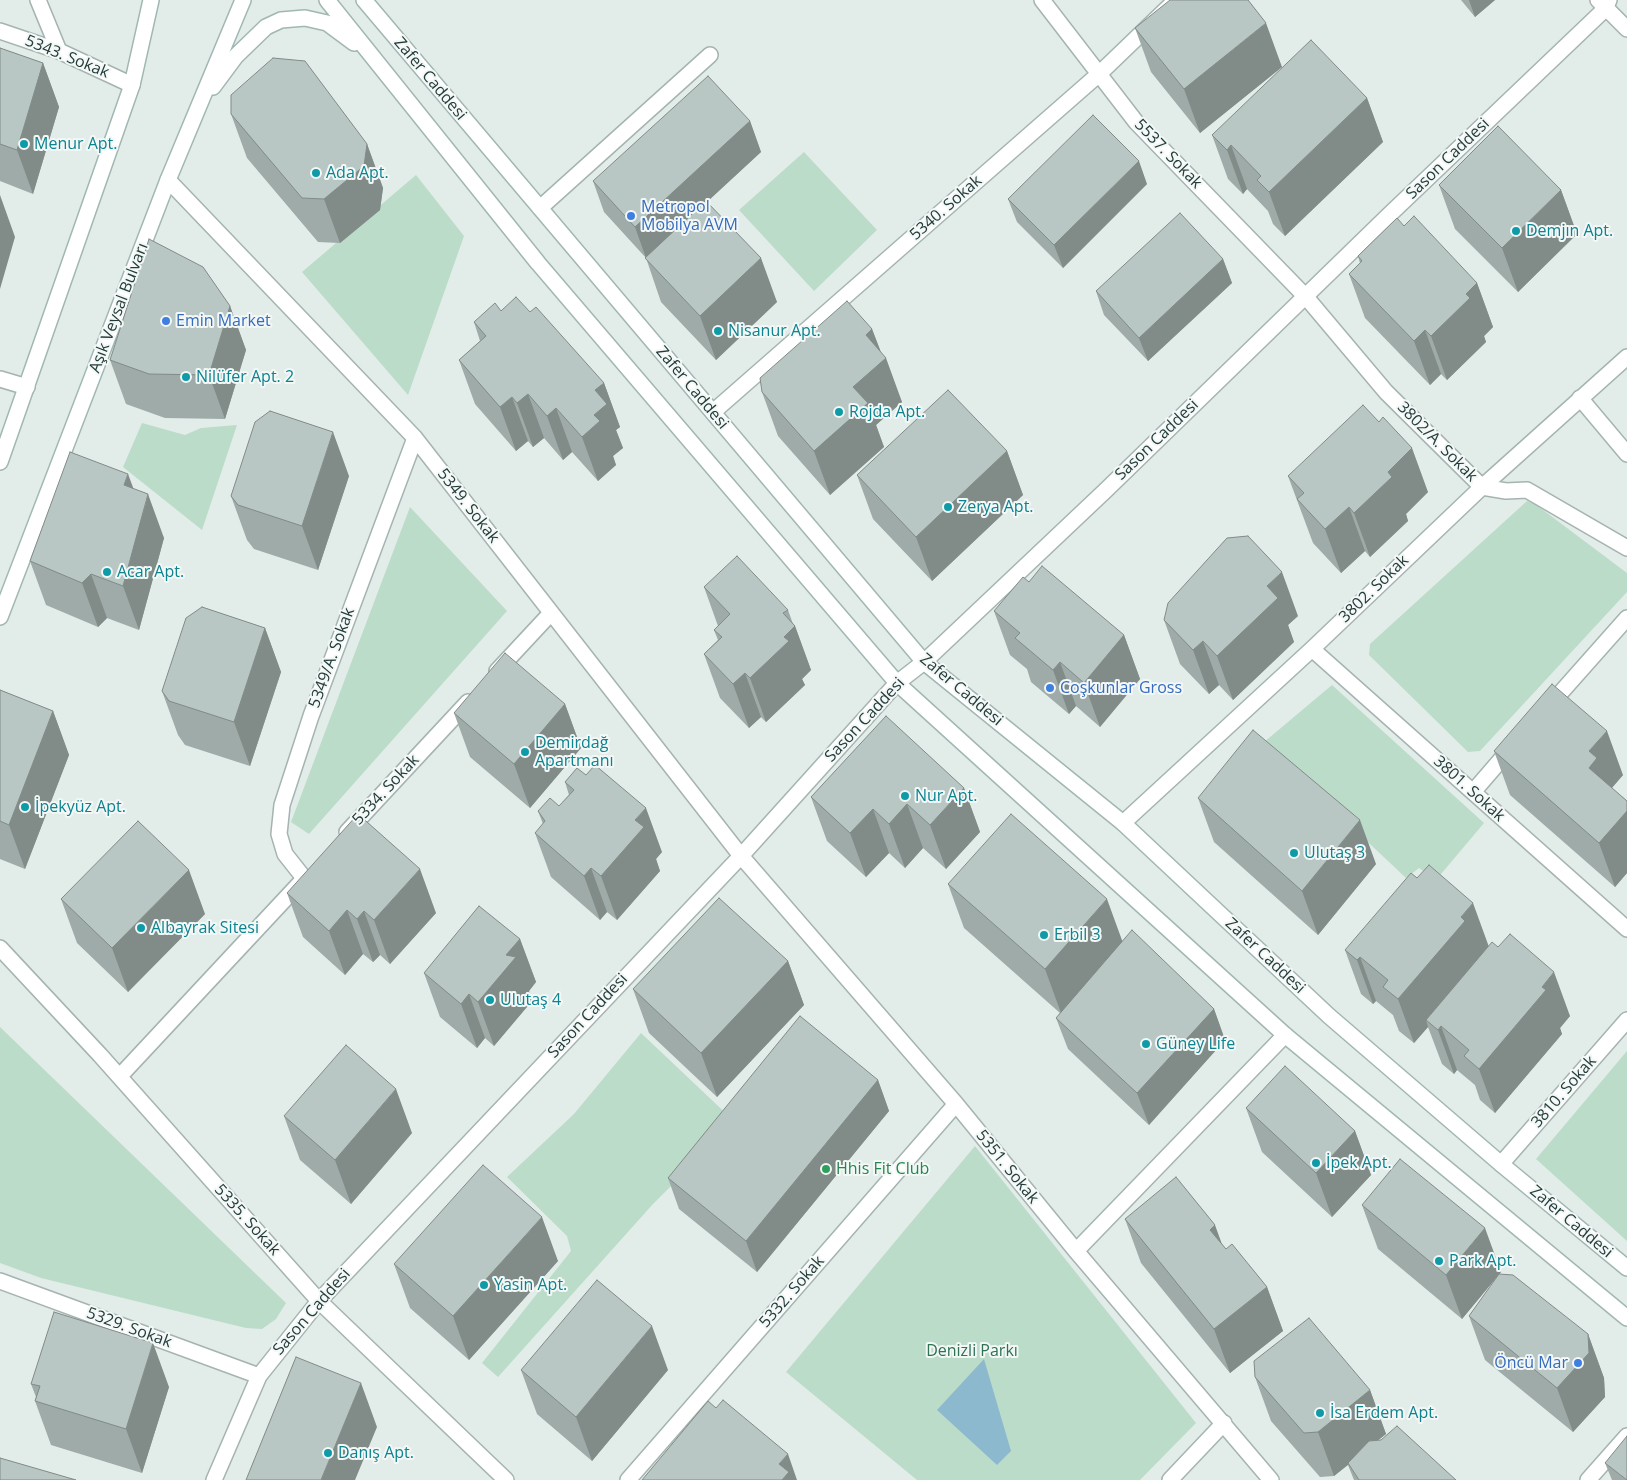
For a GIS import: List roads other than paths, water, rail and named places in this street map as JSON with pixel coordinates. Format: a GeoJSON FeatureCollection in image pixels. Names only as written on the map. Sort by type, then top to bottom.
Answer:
{"type":"FeatureCollection","features":[{"type":"Feature","properties":{"kind":"street"},"geometry":{"type":"LineString","coordinates":[[38,0],[59,51]]}},
{"type":"Feature","properties":{"kind":"street"},"geometry":{"type":"LineString","coordinates":[[0,462],[28,387],[132,85],[151,0]]}},
{"type":"Feature","properties":{"kind":"street","name":"Aşık Veysal Bulvarı"},"geometry":{"type":"LineString","coordinates":[[0,617],[168,180],[243,0]]}},
{"type":"Feature","properties":{"kind":"street"},"geometry":{"type":"LineString","coordinates":[[327,0],[538,263],[897,683],[1285,1035],[1627,1318]]}},
{"type":"Feature","properties":{"kind":"street","name":"Zafer Caddesi"},"geometry":{"type":"LineString","coordinates":[[364,0],[924,662],[1123,823],[1329,1016],[1501,1164],[1627,1268]]}},
{"type":"Feature","properties":{"kind":"street","name":"5537. Sokak"},"geometry":{"type":"LineString","coordinates":[[1042,0],[1136,122],[1306,297]]}},
{"type":"Feature","properties":{"kind":"street","name":"5340. Sokak"},"geometry":{"type":"LineString","coordinates":[[713,412],[1099,74],[1176,0]]}},
{"type":"Feature","properties":{"kind":"street"},"geometry":{"type":"LineString","coordinates":[[1604,3],[1627,29]]}},
{"type":"Feature","properties":{"kind":"street","name":"Sason Caddesi"},"geometry":{"type":"LineString","coordinates":[[214,1480],[259,1376],[320,1301],[741,856],[897,683],[924,662],[1306,297],[1604,3]]}},
{"type":"Feature","properties":{"kind":"street"},"geometry":{"type":"LineString","coordinates":[[200,104],[236,56],[266,27],[281,20],[305,18],[327,23],[372,56]]}},
{"type":"Feature","properties":{"kind":"street","name":"5343. Sokak"},"geometry":{"type":"LineString","coordinates":[[0,31],[59,51],[132,85]]}},
{"type":"Feature","properties":{"kind":"street"},"geometry":{"type":"LineString","coordinates":[[540,208],[710,55]]}},
{"type":"Feature","properties":{"kind":"street","name":"5349. Sokak"},"geometry":{"type":"LineString","coordinates":[[168,180],[415,438],[741,856]]}},
{"type":"Feature","properties":{"kind":"street","name":"3802/A. Sokak"},"geometry":{"type":"LineString","coordinates":[[1306,297],[1386,392],[1482,486],[1506,491],[1527,490],[1627,548]]}},
{"type":"Feature","properties":{"kind":"street","name":"3802. Sokak"},"geometry":{"type":"LineString","coordinates":[[1123,823],[1312,649],[1482,486],[1627,357]]}},
{"type":"Feature","properties":{"kind":"street"},"geometry":{"type":"LineString","coordinates":[[0,380],[28,387]]}},
{"type":"Feature","properties":{"kind":"street"},"geometry":{"type":"LineString","coordinates":[[1580,398],[1627,454]]}},
{"type":"Feature","properties":{"kind":"street","name":"5349/A. Sokak"},"geometry":{"type":"LineString","coordinates":[[304,878],[285,854],[279,834],[282,804],[311,716],[415,438]]}},
{"type":"Feature","properties":{"kind":"street","name":"5334. Sokak"},"geometry":{"type":"LineString","coordinates":[[338,842],[551,613]]}},
{"type":"Feature","properties":{"kind":"street"},"geometry":{"type":"LineString","coordinates":[[1537,720],[1627,618]]}},
{"type":"Feature","properties":{"kind":"street","name":"3801. Sokak"},"geometry":{"type":"LineString","coordinates":[[1312,649],[1627,929]]}},
{"type":"Feature","properties":{"kind":"street"},"geometry":{"type":"LineString","coordinates":[[1472,792],[1524,734]]}},
{"type":"Feature","properties":{"kind":"street","name":"5351. Sokak"},"geometry":{"type":"LineString","coordinates":[[741,856],[956,1104],[1076,1251],[1271,1480]]}},
{"type":"Feature","properties":{"kind":"street"},"geometry":{"type":"LineString","coordinates":[[120,1076],[318,864]]}},
{"type":"Feature","properties":{"kind":"street","name":"5335. Sokak"},"geometry":{"type":"LineString","coordinates":[[0,948],[120,1076],[320,1301],[506,1480]]}},
{"type":"Feature","properties":{"kind":"street","name":"3810. Sokak"},"geometry":{"type":"LineString","coordinates":[[1501,1164],[1627,1020]]}},
{"type":"Feature","properties":{"kind":"street"},"geometry":{"type":"LineString","coordinates":[[1076,1251],[1285,1035]]}},
{"type":"Feature","properties":{"kind":"street","name":"5332. Sokak"},"geometry":{"type":"LineString","coordinates":[[628,1480],[956,1104]]}},
{"type":"Feature","properties":{"kind":"street","name":"5329. Sokak"},"geometry":{"type":"LineString","coordinates":[[0,1281],[259,1376]]}},
{"type":"Feature","properties":{"kind":"street"},"geometry":{"type":"LineString","coordinates":[[1170,1480],[1224,1423]]}},
{"type":"Feature","properties":{"kind":"street"},"geometry":{"type":"LineString","coordinates":[[1588,1480],[1627,1436]]}},
{"type":"Feature","properties":{"kind":"water"},"geometry":{"type":"Polygon","coordinates":[[[984,1359],[1011,1451],[997,1465],[937,1410],[984,1359]]]}},
{"type":"Feature","properties":{"kind":"place","name":"Menur Apt."},"geometry":{"type":"Point","coordinates":[24,144]}},
{"type":"Feature","properties":{"kind":"place","name":"Ada Apt."},"geometry":{"type":"Point","coordinates":[316,173]}},
{"type":"Feature","properties":{"kind":"place","name":"Metropol Mobilya AVM"},"geometry":{"type":"Point","coordinates":[631,216]}},
{"type":"Feature","properties":{"kind":"place","name":"Demjın Apt."},"geometry":{"type":"Point","coordinates":[1516,231]}},
{"type":"Feature","properties":{"kind":"place","name":"Emin Market"},"geometry":{"type":"Point","coordinates":[166,321]}},
{"type":"Feature","properties":{"kind":"place","name":"Nisanur Apt."},"geometry":{"type":"Point","coordinates":[718,331]}},
{"type":"Feature","properties":{"kind":"place","name":"Nilüfer Apt. 2"},"geometry":{"type":"Point","coordinates":[186,377]}},
{"type":"Feature","properties":{"kind":"place","name":"Rojda Apt."},"geometry":{"type":"Point","coordinates":[839,412]}},
{"type":"Feature","properties":{"kind":"place","name":"Zerya Apt."},"geometry":{"type":"Point","coordinates":[948,507]}},
{"type":"Feature","properties":{"kind":"place","name":"Acar Apt."},"geometry":{"type":"Point","coordinates":[107,572]}},
{"type":"Feature","properties":{"kind":"place","name":"Coşkunlar Gross"},"geometry":{"type":"Point","coordinates":[1050,688]}},
{"type":"Feature","properties":{"kind":"place","name":"Demirdağ Apartmanı"},"geometry":{"type":"Point","coordinates":[525,752]}},
{"type":"Feature","properties":{"kind":"place","name":"Nur Apt."},"geometry":{"type":"Point","coordinates":[905,796]}},
{"type":"Feature","properties":{"kind":"place","name":"İpekyüz Apt."},"geometry":{"type":"Point","coordinates":[25,807]}},
{"type":"Feature","properties":{"kind":"place","name":"Ulutaş 3"},"geometry":{"type":"Point","coordinates":[1294,853]}},
{"type":"Feature","properties":{"kind":"place","name":"Albayrak Sitesi"},"geometry":{"type":"Point","coordinates":[141,928]}},
{"type":"Feature","properties":{"kind":"place","name":"Erbil 3"},"geometry":{"type":"Point","coordinates":[1044,935]}},
{"type":"Feature","properties":{"kind":"place","name":"Ulutaş 4"},"geometry":{"type":"Point","coordinates":[490,1000]}},
{"type":"Feature","properties":{"kind":"place","name":"Güney Life"},"geometry":{"type":"Point","coordinates":[1146,1044]}},
{"type":"Feature","properties":{"kind":"place","name":"İpek Apt."},"geometry":{"type":"Point","coordinates":[1316,1163]}},
{"type":"Feature","properties":{"kind":"place","name":"Hhis Fit Club"},"geometry":{"type":"Point","coordinates":[826,1169]}},
{"type":"Feature","properties":{"kind":"place","name":"Park Apt."},"geometry":{"type":"Point","coordinates":[1439,1261]}},
{"type":"Feature","properties":{"kind":"place","name":"Yasin Apt."},"geometry":{"type":"Point","coordinates":[484,1285]}},
{"type":"Feature","properties":{"kind":"place","name":"Öncü Mar"},"geometry":{"type":"Point","coordinates":[1578,1363]}},
{"type":"Feature","properties":{"kind":"place","name":"İsa Erdem Apt."},"geometry":{"type":"Point","coordinates":[1320,1413]}},
{"type":"Feature","properties":{"kind":"place","name":"Danış Apt."},"geometry":{"type":"Point","coordinates":[328,1453]}},
{"type":"Feature","properties":{"kind":"park label","name":"Denizli Parkı"},"geometry":{"type":"Point","coordinates":[972,1351]}}]}
